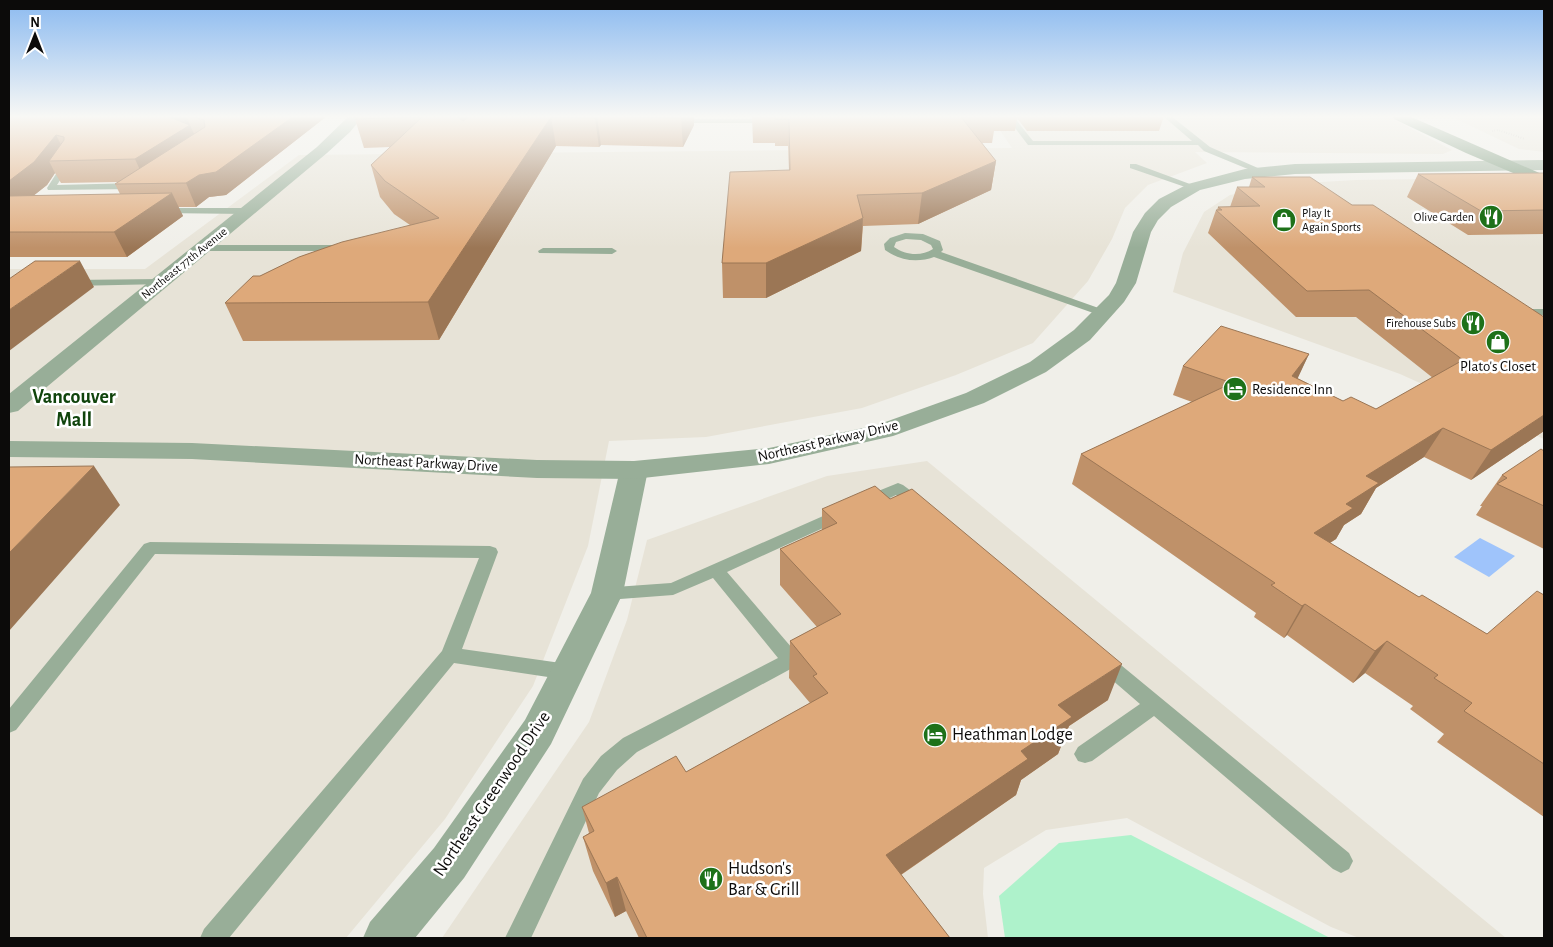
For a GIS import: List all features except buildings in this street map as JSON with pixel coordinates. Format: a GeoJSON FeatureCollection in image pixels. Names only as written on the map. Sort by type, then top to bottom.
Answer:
{"type":"FeatureCollection","features":[{"type":"Feature","properties":{"kind":"main road"},"geometry":{"type":"LineString","coordinates":[[1495,160],[1544,181]]}},
{"type":"Feature","properties":{"kind":"main road"},"geometry":{"type":"LineString","coordinates":[[1531,160],[1544,165]]}},
{"type":"Feature","properties":{"kind":"street","name":"Northeast 77th Avenue"},"geometry":{"type":"LineString","coordinates":[[9,406],[310,160]]}},
{"type":"Feature","properties":{"kind":"street","name":"Northeast Parkway Drive"},"geometry":{"type":"LineString","coordinates":[[9,449],[192,451],[537,469],[634,470],[769,456],[884,431],[975,398],[1038,367],[1082,335],[1117,298],[1126,282],[1142,232],[1151,217],[1165,203],[1194,187],[1227,178],[1263,172],[1316,168],[1511,167],[1544,165]]}},
{"type":"Feature","properties":{"kind":"street","name":"Northeast Greenwood Drive"},"geometry":{"type":"LineString","coordinates":[[400,935],[538,732],[607,594],[634,470]]}},
{"type":"Feature","properties":{"kind":"lane"},"geometry":{"type":"LineString","coordinates":[[70,160],[47,191],[148,186],[133,196]]}},
{"type":"Feature","properties":{"kind":"lane"},"geometry":{"type":"LineString","coordinates":[[1234,160],[1263,172]]}},
{"type":"Feature","properties":{"kind":"lane"},"geometry":{"type":"LineString","coordinates":[[1134,166],[1194,187]]}},
{"type":"Feature","properties":{"kind":"lane"},"geometry":{"type":"LineString","coordinates":[[149,212],[248,211]]}},
{"type":"Feature","properties":{"kind":"lane"},"geometry":{"type":"LineString","coordinates":[[202,248],[342,252],[356,239]]}},
{"type":"Feature","properties":{"kind":"lane"},"geometry":{"type":"LineString","coordinates":[[542,251],[612,251]]}},
{"type":"Feature","properties":{"kind":"lane"},"geometry":{"type":"LineString","coordinates":[[934,253],[1103,314]]}},
{"type":"Feature","properties":{"kind":"lane"},"geometry":{"type":"LineString","coordinates":[[64,283],[160,282]]}},
{"type":"Feature","properties":{"kind":"lane"},"geometry":{"type":"LineString","coordinates":[[1502,312],[1544,312]]}},
{"type":"Feature","properties":{"kind":"lane"},"geometry":{"type":"LineString","coordinates":[[607,594],[672,589],[898,488],[936,520]]}},
{"type":"Feature","properties":{"kind":"lane"},"geometry":{"type":"LineString","coordinates":[[9,724],[150,548],[490,552],[450,655],[212,938]]}},
{"type":"Feature","properties":{"kind":"lane"},"geometry":{"type":"LineString","coordinates":[[518,938],[592,786],[609,764],[630,745],[791,660],[716,570]]}},
{"type":"Feature","properties":{"kind":"lane"},"geometry":{"type":"LineString","coordinates":[[1087,647],[1341,861]]}},
{"type":"Feature","properties":{"kind":"lane"},"geometry":{"type":"LineString","coordinates":[[450,655],[568,672]]}},
{"type":"Feature","properties":{"kind":"lane"},"geometry":{"type":"LineString","coordinates":[[1085,754],[1155,704]]}},
{"type":"Feature","properties":{"kind":"shaded area"},"geometry":{"type":"Polygon","coordinates":[[[292,160],[1204,160],[1207,163],[1148,185],[1125,208],[1112,239],[1088,281],[1033,343],[956,375],[862,408],[706,437],[609,441],[588,546],[533,686],[445,819],[346,938],[9,938],[9,269],[145,269],[292,160]]]}},
{"type":"Feature","properties":{"kind":"shaded area"},"geometry":{"type":"Polygon","coordinates":[[[1500,178],[1544,190],[1544,439],[1400,374],[1173,292],[1183,253],[1204,212],[1230,195],[1287,184],[1356,180],[1500,178]]]}},
{"type":"Feature","properties":{"kind":"shaded area"},"geometry":{"type":"Polygon","coordinates":[[[927,461],[1506,938],[1359,938],[1331,927],[1127,818],[1046,830],[984,868],[983,894],[988,938],[442,938],[589,722],[627,620],[647,540],[827,476],[927,461]]]}},
{"type":"Feature","properties":{"kind":"green space"},"geometry":{"type":"Polygon","coordinates":[[[1131,835],[1330,938],[1005,938],[999,896],[1059,843],[1131,835]]]}},
{"type":"Feature","properties":{"kind":"water"},"geometry":{"type":"Polygon","coordinates":[[[1480,538],[1515,556],[1489,577],[1454,557],[1480,538]]]}},
{"type":"Feature","properties":{"kind":"place","name":"Olive Garden"},"geometry":{"type":"Point","coordinates":[1491,217]}},
{"type":"Feature","properties":{"kind":"place","name":"Play It Again Sports"},"geometry":{"type":"Point","coordinates":[1284,220]}},
{"type":"Feature","properties":{"kind":"place","name":"Firehouse Subs"},"geometry":{"type":"Point","coordinates":[1473,323]}},
{"type":"Feature","properties":{"kind":"place","name":"Plato's Closet"},"geometry":{"type":"Point","coordinates":[1498,342]}},
{"type":"Feature","properties":{"kind":"place","name":"Residence Inn"},"geometry":{"type":"Point","coordinates":[1235,389]}},
{"type":"Feature","properties":{"kind":"place","name":"Heathman Lodge"},"geometry":{"type":"Point","coordinates":[935,735]}},
{"type":"Feature","properties":{"kind":"place","name":"Hudson's Bar & Grill"},"geometry":{"type":"Point","coordinates":[711,879]}},
{"type":"Feature","properties":{"kind":"district","name":"Vancouver Mall"},"geometry":{"type":"Point","coordinates":[74,408]}}]}
